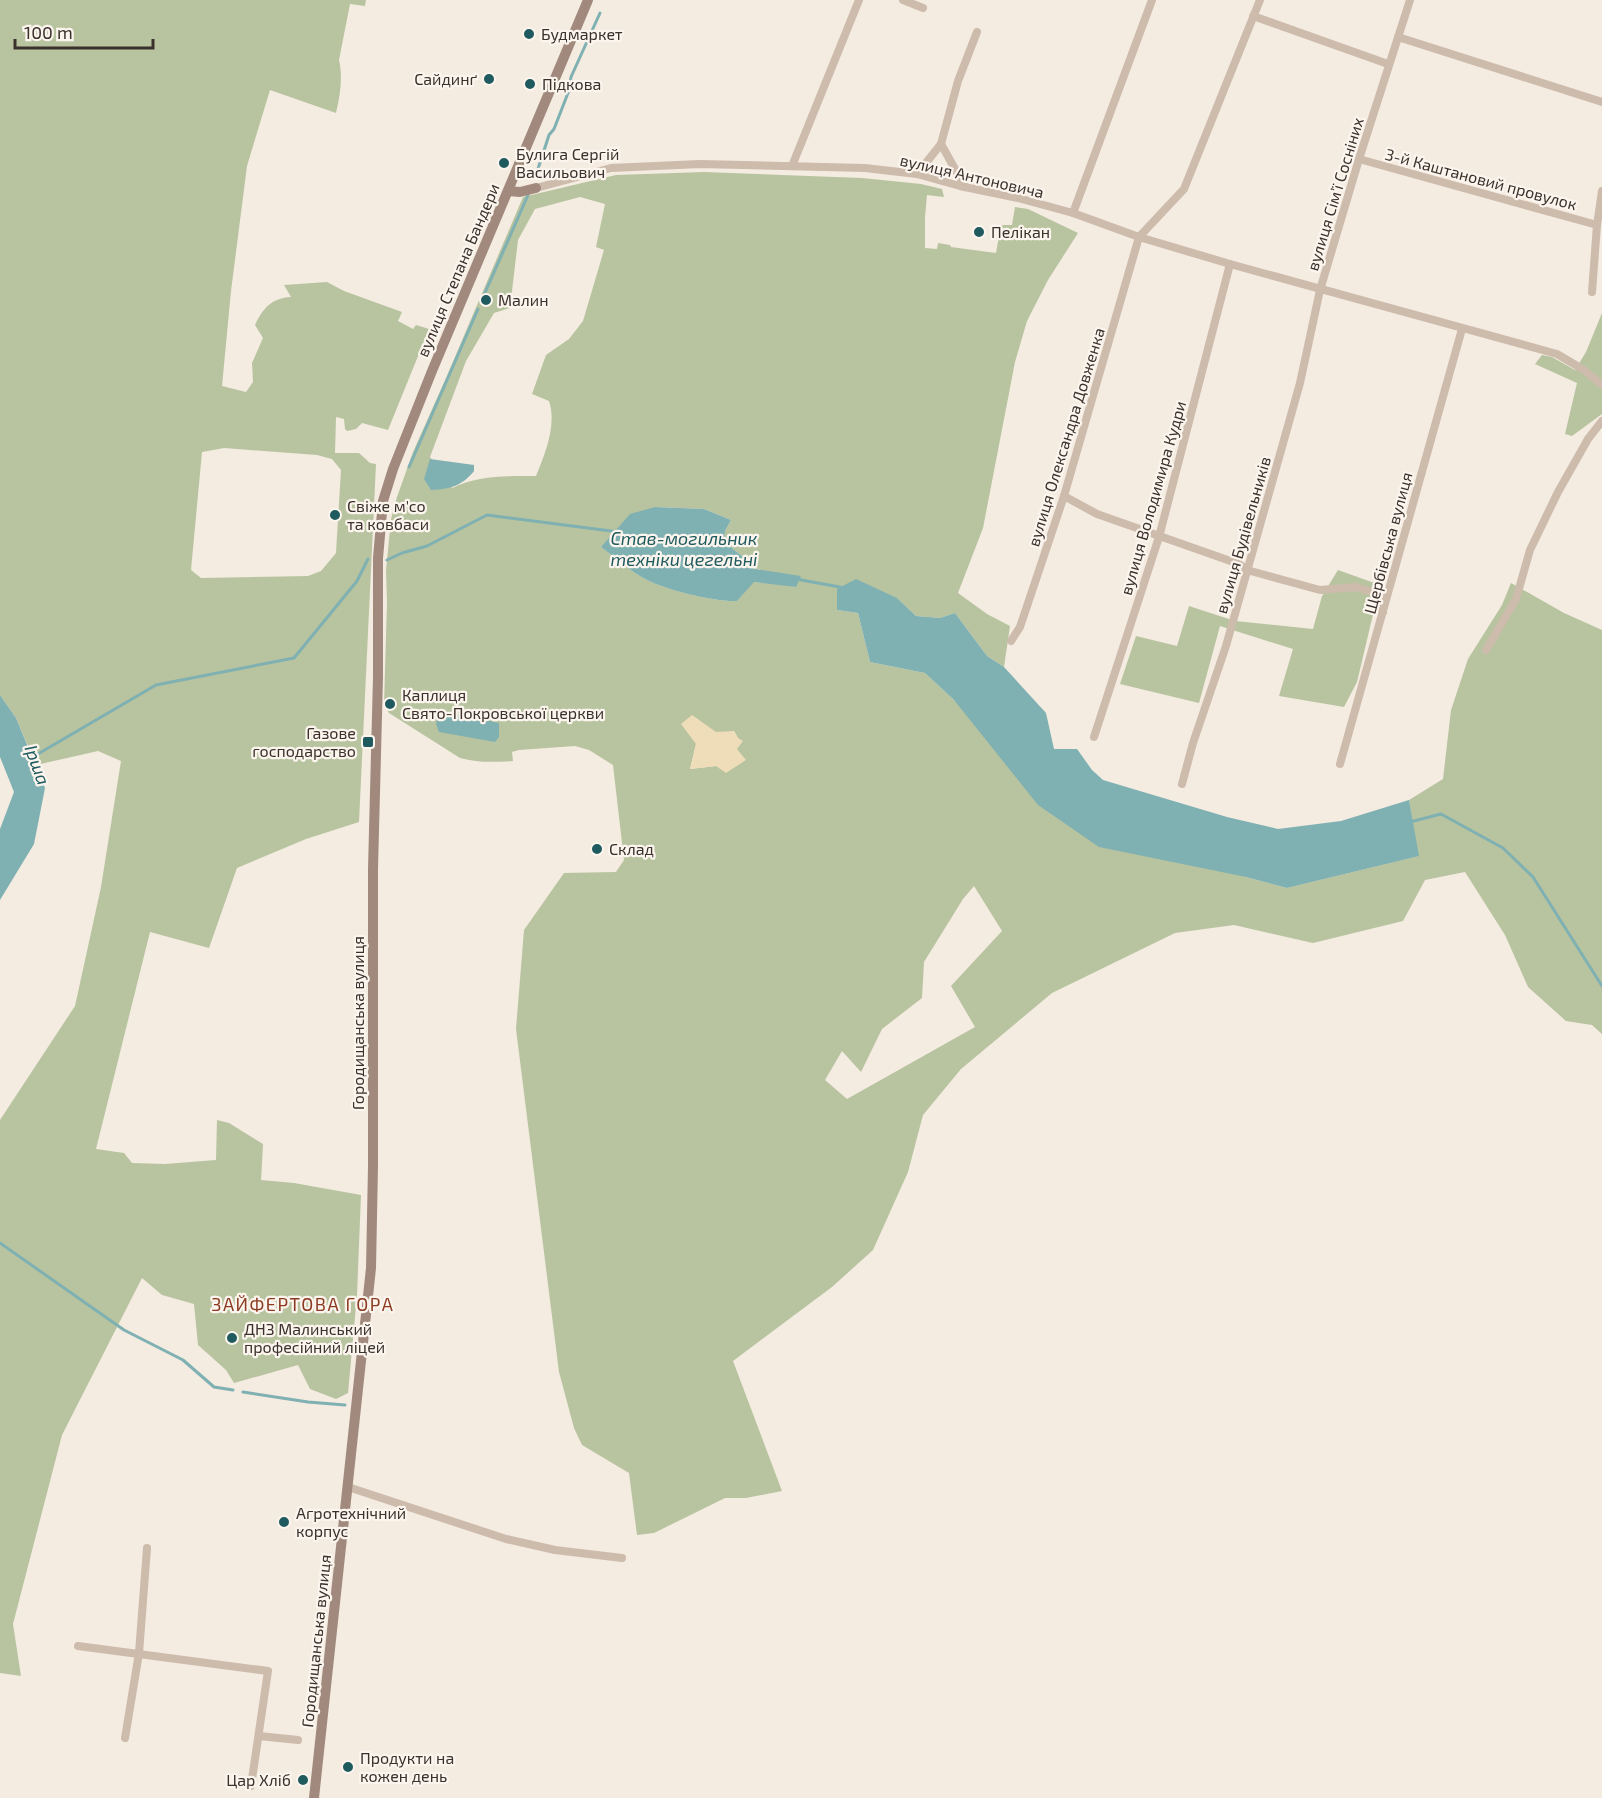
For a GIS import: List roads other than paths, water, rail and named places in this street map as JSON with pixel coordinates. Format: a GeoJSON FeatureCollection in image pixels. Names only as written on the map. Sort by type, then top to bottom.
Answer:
{"type":"FeatureCollection","features":[{"type":"Feature","properties":{"kind":"street","name":"вулиця Степана Бандери"},"geometry":{"type":"LineString","coordinates":[[378,558],[383,501],[393,469],[432,370],[588,0]]}},
{"type":"Feature","properties":{"kind":"street"},"geometry":{"type":"LineString","coordinates":[[792,166],[859,0]]}},
{"type":"Feature","properties":{"kind":"street"},"geometry":{"type":"LineString","coordinates":[[903,0],[923,8]]}},
{"type":"Feature","properties":{"kind":"street"},"geometry":{"type":"LineString","coordinates":[[1073,213],[1152,0]]}},
{"type":"Feature","properties":{"kind":"street"},"geometry":{"type":"LineString","coordinates":[[1139,237],[1184,189],[1260,0]]}},
{"type":"Feature","properties":{"kind":"street","name":"вулиця Сім’ї Сосніних"},"geometry":{"type":"LineString","coordinates":[[1410,0],[1388,64],[1320,290],[1557,354],[1584,370],[1602,385]]}},
{"type":"Feature","properties":{"kind":"street"},"geometry":{"type":"LineString","coordinates":[[1253,16],[1388,64]]}},
{"type":"Feature","properties":{"kind":"street"},"geometry":{"type":"LineString","coordinates":[[917,174],[941,144],[958,81],[977,32]]}},
{"type":"Feature","properties":{"kind":"street"},"geometry":{"type":"LineString","coordinates":[[1398,37],[1602,102]]}},
{"type":"Feature","properties":{"kind":"street"},"geometry":{"type":"LineString","coordinates":[[941,144],[965,187]]}},
{"type":"Feature","properties":{"kind":"street","name":"3-й Каштановий провулок"},"geometry":{"type":"LineString","coordinates":[[1359,159],[1597,225]]}},
{"type":"Feature","properties":{"kind":"street","name":"вулиця Антоновича"},"geometry":{"type":"LineString","coordinates":[[536,188],[611,168],[719,164],[866,168],[917,174],[1073,213],[1139,237],[1320,290]]}},
{"type":"Feature","properties":{"kind":"street"},"geometry":{"type":"LineString","coordinates":[[508,191],[520,192],[536,188]]}},
{"type":"Feature","properties":{"kind":"street"},"geometry":{"type":"LineString","coordinates":[[1592,292],[1602,191]]}},
{"type":"Feature","properties":{"kind":"street","name":"вулиця Олександра Довженка"},"geometry":{"type":"LineString","coordinates":[[1011,641],[1020,627],[1064,496],[1139,237]]}},
{"type":"Feature","properties":{"kind":"street","name":"вулиця Володимира Кудри"},"geometry":{"type":"LineString","coordinates":[[1094,737],[1159,537],[1230,264]]}},
{"type":"Feature","properties":{"kind":"street","name":"вулиця Будівельників"},"geometry":{"type":"LineString","coordinates":[[1182,784],[1193,743],[1226,646],[1300,383],[1320,290]]}},
{"type":"Feature","properties":{"kind":"street","name":"Щербівська вулиця"},"geometry":{"type":"LineString","coordinates":[[1340,764],[1462,328]]}},
{"type":"Feature","properties":{"kind":"street"},"geometry":{"type":"LineString","coordinates":[[1486,651],[1516,599],[1530,550],[1558,492],[1588,440],[1602,421]]}},
{"type":"Feature","properties":{"kind":"street"},"geometry":{"type":"LineString","coordinates":[[1064,496],[1097,514],[1239,564],[1247,570],[1320,590],[1356,587],[1375,593],[1383,612]]}},
{"type":"Feature","properties":{"kind":"street","name":"Городищанська вулиця"},"geometry":{"type":"LineString","coordinates":[[314,1798],[369,1284],[372,1220],[373,893],[378,558]]}},
{"type":"Feature","properties":{"kind":"street"},"geometry":{"type":"LineString","coordinates":[[348,1487],[506,1539],[555,1550],[622,1558]]}},
{"type":"Feature","properties":{"kind":"street"},"geometry":{"type":"LineString","coordinates":[[125,1738],[139,1653],[147,1548]]}},
{"type":"Feature","properties":{"kind":"street"},"geometry":{"type":"LineString","coordinates":[[78,1646],[268,1671],[251,1786]]}},
{"type":"Feature","properties":{"kind":"street"},"geometry":{"type":"LineString","coordinates":[[259,1736],[298,1740]]}},
{"type":"Feature","properties":{"kind":"water"},"geometry":{"type":"Polygon","coordinates":[[[430,459],[474,465],[474,471],[455,486],[431,490],[424,479],[430,459]]]}},
{"type":"Feature","properties":{"kind":"water","name":"Став-могильник техніки цегельні"},"geometry":{"type":"Polygon","coordinates":[[[655,507],[704,509],[731,520],[725,531],[724,542],[742,556],[743,567],[801,576],[796,587],[754,582],[737,601],[727,601],[678,591],[641,577],[601,547],[630,514],[655,507]]]}},
{"type":"Feature","properties":{"kind":"water"},"geometry":{"type":"Polygon","coordinates":[[[856,579],[897,598],[916,616],[940,618],[955,613],[987,656],[1004,667],[1046,713],[1054,749],[1077,749],[1092,770],[1103,780],[1227,817],[1278,829],[1341,821],[1409,800],[1419,856],[1287,888],[1246,877],[1099,847],[1038,805],[954,700],[925,673],[870,662],[858,613],[837,610],[837,589],[856,579]]]}},
{"type":"Feature","properties":{"kind":"water","name":"Ірша"},"geometry":{"type":"Polygon","coordinates":[[[0,695],[16,718],[45,788],[34,844],[0,900],[0,829],[14,792],[0,757],[0,695]]]}},
{"type":"Feature","properties":{"kind":"water"},"geometry":{"type":"Polygon","coordinates":[[[439,710],[499,723],[499,737],[495,742],[439,732],[436,724],[439,710]]]}},
{"type":"Feature","properties":{"kind":"waterway"},"geometry":{"type":"LineString","coordinates":[[536,175],[549,135],[554,129],[568,93],[571,77],[600,13]]}},
{"type":"Feature","properties":{"kind":"waterway"},"geometry":{"type":"LineString","coordinates":[[484,295],[528,195]]}},
{"type":"Feature","properties":{"kind":"waterway"},"geometry":{"type":"LineString","coordinates":[[409,467],[478,309]]}},
{"type":"Feature","properties":{"kind":"waterway"},"geometry":{"type":"LineString","coordinates":[[387,560],[427,546],[487,515],[619,532]]}},
{"type":"Feature","properties":{"kind":"waterway"},"geometry":{"type":"LineString","coordinates":[[31,758],[156,685],[294,658],[357,581],[368,559]]}},
{"type":"Feature","properties":{"kind":"waterway"},"geometry":{"type":"LineString","coordinates":[[796,579],[845,588]]}},
{"type":"Feature","properties":{"kind":"waterway"},"geometry":{"type":"LineString","coordinates":[[1410,822],[1441,814],[1503,848],[1533,877],[1602,986]]}},
{"type":"Feature","properties":{"kind":"waterway"},"geometry":{"type":"LineString","coordinates":[[0,1243],[124,1330],[183,1360],[214,1387],[233,1390]]}},
{"type":"Feature","properties":{"kind":"waterway"},"geometry":{"type":"LineString","coordinates":[[243,1392],[345,1405]]}},
{"type":"Feature","properties":{"kind":"place","name":"Будмаркет"},"geometry":{"type":"Point","coordinates":[529,34]}},
{"type":"Feature","properties":{"kind":"place","name":"Сайдинґ"},"geometry":{"type":"Point","coordinates":[489,79]}},
{"type":"Feature","properties":{"kind":"place","name":"Підкова"},"geometry":{"type":"Point","coordinates":[530,84]}},
{"type":"Feature","properties":{"kind":"place","name":"Булига Сергій Васильович"},"geometry":{"type":"Point","coordinates":[504,163]}},
{"type":"Feature","properties":{"kind":"place","name":"Пелікан"},"geometry":{"type":"Point","coordinates":[979,232]}},
{"type":"Feature","properties":{"kind":"place","name":"Малин"},"geometry":{"type":"Point","coordinates":[486,300]}},
{"type":"Feature","properties":{"kind":"place","name":"Свіже м'со та ковбаси"},"geometry":{"type":"Point","coordinates":[335,515]}},
{"type":"Feature","properties":{"kind":"place","name":"Каплиця Свято-Покровської церкви"},"geometry":{"type":"Point","coordinates":[390,704]}},
{"type":"Feature","properties":{"kind":"place","name":"Газове господарство"},"geometry":{"type":"Point","coordinates":[368,742]}},
{"type":"Feature","properties":{"kind":"place","name":"Склад"},"geometry":{"type":"Point","coordinates":[597,849]}},
{"type":"Feature","properties":{"kind":"place","name":"ДНЗ Малинський професійний ліцей"},"geometry":{"type":"Point","coordinates":[232,1338]}},
{"type":"Feature","properties":{"kind":"place","name":"Агротехнічний корпус"},"geometry":{"type":"Point","coordinates":[284,1522]}},
{"type":"Feature","properties":{"kind":"place","name":"Продукти на кожен день"},"geometry":{"type":"Point","coordinates":[348,1767]}},
{"type":"Feature","properties":{"kind":"place","name":"Цар Хліб"},"geometry":{"type":"Point","coordinates":[303,1780]}},
{"type":"Feature","properties":{"kind":"district","name":"ЗАЙФЕРТОВА ГОРА"},"geometry":{"type":"Point","coordinates":[303,1305]}}]}
